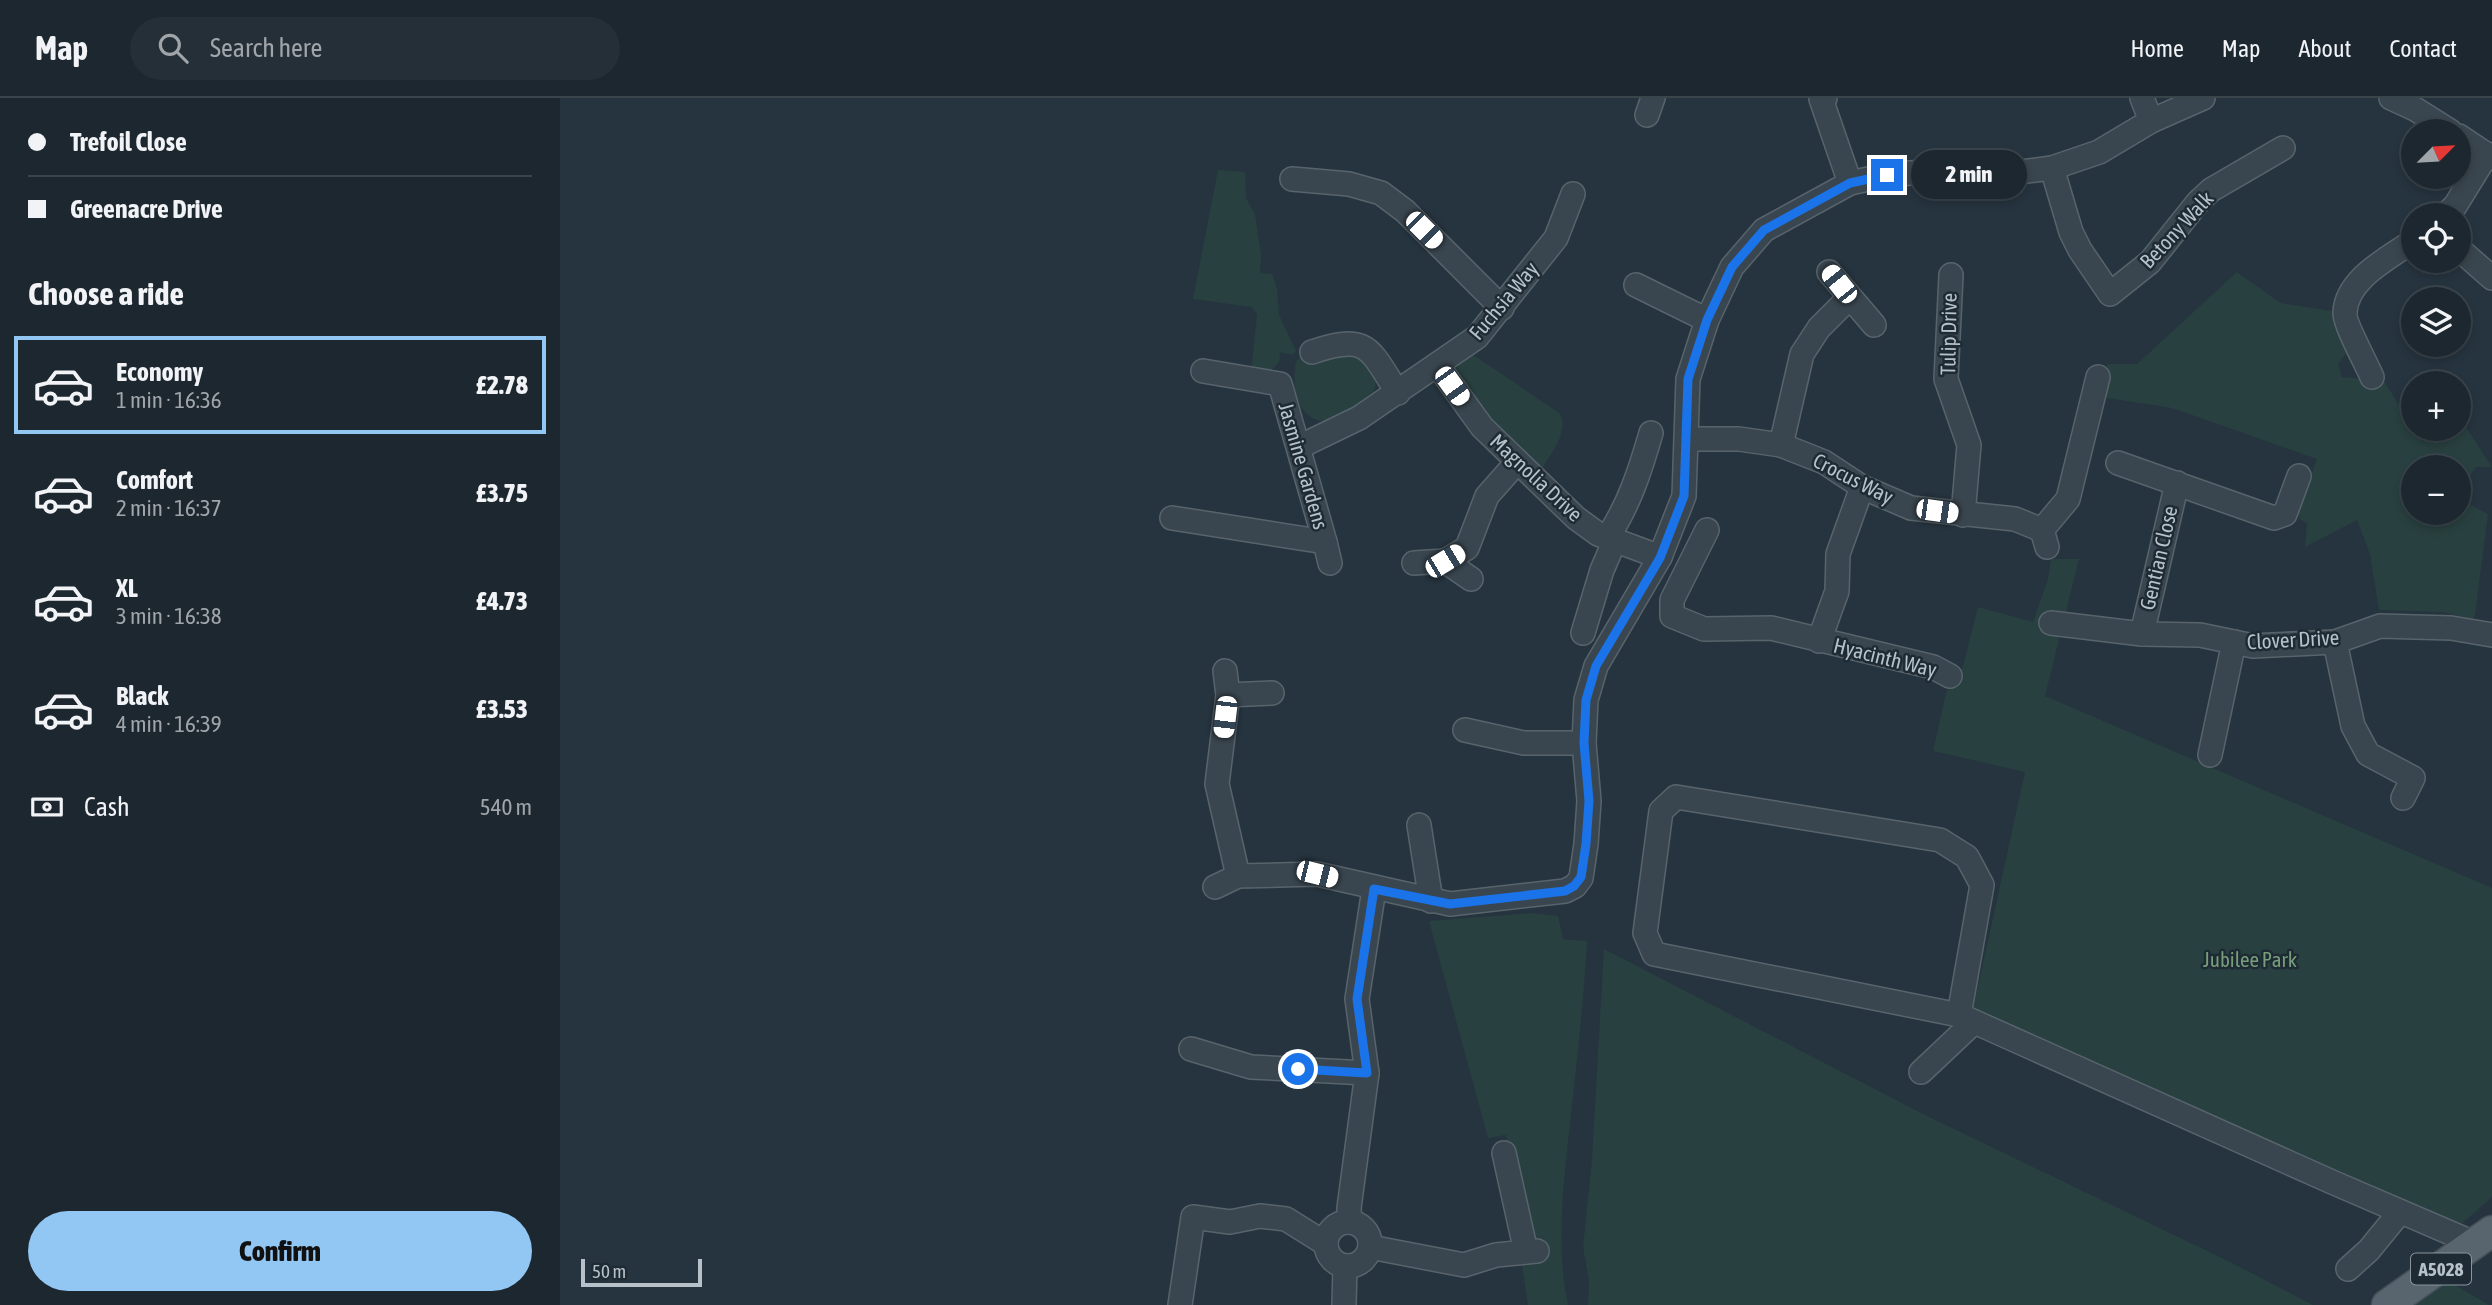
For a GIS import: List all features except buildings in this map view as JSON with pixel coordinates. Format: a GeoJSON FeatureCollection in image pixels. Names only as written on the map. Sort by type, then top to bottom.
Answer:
{"type":"FeatureCollection","features":[{"type":"Feature","properties":{"kind":"main road","name":"A5028"},"geometry":{"type":"LineString","coordinates":[[2387,1305],[2484,1238]]}},
{"type":"Feature","properties":{"kind":"street"},"geometry":{"type":"LineString","coordinates":[[1825,98],[1821,99],[1850,183]]}},
{"type":"Feature","properties":{"kind":"street"},"geometry":{"type":"LineString","coordinates":[[2141,98],[2151,121]]}},
{"type":"Feature","properties":{"kind":"street"},"geometry":{"type":"LineString","coordinates":[[1215,887],[1238,876],[1317,874],[1450,904],[1565,891],[1574,886],[1581,877],[1589,801],[1584,743],[1586,700],[1596,666],[1660,558],[1684,496],[1688,379],[1707,320],[1732,267],[1764,230],[1850,183],[1887,175],[1934,171],[1996,175],[2053,168],[2099,152],[2151,121],[2203,98]]}},
{"type":"Feature","properties":{"kind":"street"},"geometry":{"type":"LineString","coordinates":[[2391,98],[2431,119]]}},
{"type":"Feature","properties":{"kind":"street"},"geometry":{"type":"LineString","coordinates":[[2457,203],[2489,156],[2471,144]]}},
{"type":"Feature","properties":{"kind":"street","name":"Betony Walk"},"geometry":{"type":"LineString","coordinates":[[2053,168],[2071,232],[2103,302],[2150,262],[2198,202],[2211,190],[2283,148]]}},
{"type":"Feature","properties":{"kind":"street"},"geometry":{"type":"LineString","coordinates":[[1292,179],[1349,184],[1381,192],[1405,211],[1502,308]]}},
{"type":"Feature","properties":{"kind":"street","name":"Fuchsia Way"},"geometry":{"type":"LineString","coordinates":[[1299,447],[1359,418],[1478,337],[1556,238],[1573,194]]}},
{"type":"Feature","properties":{"kind":"street"},"geometry":{"type":"LineString","coordinates":[[2372,377],[2344,315],[2350,293],[2372,270],[2401,249]]}},
{"type":"Feature","properties":{"kind":"street"},"geometry":{"type":"LineString","coordinates":[[2471,260],[2492,278]]}},
{"type":"Feature","properties":{"kind":"street"},"geometry":{"type":"LineString","coordinates":[[1829,272],[1874,325]]}},
{"type":"Feature","properties":{"kind":"street","name":"Tulip Drive"},"geometry":{"type":"LineString","coordinates":[[1951,275],[1946,379],[1969,445],[1964,515]]}},
{"type":"Feature","properties":{"kind":"street"},"geometry":{"type":"LineString","coordinates":[[1636,285],[1707,320]]}},
{"type":"Feature","properties":{"kind":"street"},"geometry":{"type":"LineString","coordinates":[[1782,444],[1802,355],[1819,328],[1850,297]]}},
{"type":"Feature","properties":{"kind":"street"},"geometry":{"type":"LineString","coordinates":[[1311,352],[1348,342],[1360,344],[1375,358],[1398,393]]}},
{"type":"Feature","properties":{"kind":"street","name":"Magnolia Drive"},"geometry":{"type":"LineString","coordinates":[[1437,366],[1482,426],[1576,518],[1598,534],[1660,558]]}},
{"type":"Feature","properties":{"kind":"street","name":"Jasmine Gardens"},"geometry":{"type":"LineString","coordinates":[[1172,518],[1327,553],[1280,384],[1203,371]]}},
{"type":"Feature","properties":{"kind":"street","name":"Crocus Way"},"geometry":{"type":"LineString","coordinates":[[1687,439],[1739,439],[1782,444],[1824,462],[1862,488],[1911,508],[2015,519],[2044,538],[2068,499],[2098,377]]}},
{"type":"Feature","properties":{"kind":"street"},"geometry":{"type":"LineString","coordinates":[[1583,633],[1611,539],[1639,476],[1651,433]]}},
{"type":"Feature","properties":{"kind":"street"},"geometry":{"type":"LineString","coordinates":[[1415,563],[1445,561],[1467,548],[1487,496],[1517,463]]}},
{"type":"Feature","properties":{"kind":"street"},"geometry":{"type":"LineString","coordinates":[[2118,463],[2274,518],[2286,514],[2299,476]]}},
{"type":"Feature","properties":{"kind":"street","name":"Gentian Close"},"geometry":{"type":"LineString","coordinates":[[2142,634],[2177,483]]}},
{"type":"Feature","properties":{"kind":"street","name":"Hyacinth Way"},"geometry":{"type":"LineString","coordinates":[[1819,641],[1837,591],[1838,554],[1862,488]]}},
{"type":"Feature","properties":{"kind":"street","name":"Hyacinth Way"},"geometry":{"type":"LineString","coordinates":[[1707,530],[1672,600],[1672,616],[1704,629],[1771,628],[1933,667],[1950,676]]}},
{"type":"Feature","properties":{"kind":"street"},"geometry":{"type":"LineString","coordinates":[[1445,561],[1471,579]]}},
{"type":"Feature","properties":{"kind":"street","name":"Clover Drive"},"geometry":{"type":"LineString","coordinates":[[2051,623],[2142,634],[2200,635],[2253,646],[2335,642],[2380,626],[2451,628],[2492,635]]}},
{"type":"Feature","properties":{"kind":"street"},"geometry":{"type":"LineString","coordinates":[[2210,755],[2234,642]]}},
{"type":"Feature","properties":{"kind":"street"},"geometry":{"type":"LineString","coordinates":[[2335,642],[2353,726],[2368,754],[2413,778],[2403,798]]}},
{"type":"Feature","properties":{"kind":"street"},"geometry":{"type":"LineString","coordinates":[[1225,671],[1228,695],[1217,784],[1238,876]]}},
{"type":"Feature","properties":{"kind":"street"},"geometry":{"type":"LineString","coordinates":[[1228,695],[1272,693]]}},
{"type":"Feature","properties":{"kind":"street"},"geometry":{"type":"LineString","coordinates":[[1465,730],[1524,743],[1584,743]]}},
{"type":"Feature","properties":{"kind":"street"},"geometry":{"type":"LineString","coordinates":[[1922,1072],[1966,1018],[1982,885],[1967,857],[1940,840],[1676,797],[1661,811],[1645,933],[1654,954],[1966,1018],[2400,1212],[2484,1238]]}},
{"type":"Feature","properties":{"kind":"street"},"geometry":{"type":"LineString","coordinates":[[1419,825],[1431,901]]}},
{"type":"Feature","properties":{"kind":"street"},"geometry":{"type":"LineString","coordinates":[[1350,1222],[1349,1208],[1367,1073],[1357,999],[1374,889]]}},
{"type":"Feature","properties":{"kind":"street"},"geometry":{"type":"LineString","coordinates":[[1191,1049],[1251,1067],[1367,1073]]}},
{"type":"Feature","properties":{"kind":"street"},"geometry":{"type":"LineString","coordinates":[[1370,1247],[1464,1265],[1496,1255],[1532,1251],[1504,1153]]}},
{"type":"Feature","properties":{"kind":"street"},"geometry":{"type":"LineString","coordinates":[[2348,1269],[2369,1250],[2400,1212]]}},
{"type":"Feature","properties":{"kind":"street"},"geometry":{"type":"LineString","coordinates":[[1180,1305],[1192,1217],[1230,1222],[1260,1216],[1286,1219],[1326,1244],[1332,1259],[1345,1266],[1357,1265],[1364,1260],[1370,1247],[1364,1228],[1350,1222],[1337,1225],[1331,1230],[1326,1244]]}},
{"type":"Feature","properties":{"kind":"street"},"geometry":{"type":"LineString","coordinates":[[1344,1305],[1345,1266]]}},
{"type":"Feature","properties":{"kind":"green space"},"geometry":{"type":"Polygon","coordinates":[[[1218,170],[1245,172],[1246,198],[1255,214],[1261,255],[1260,273],[1272,274],[1277,289],[1279,315],[1296,351],[1293,355],[1280,352],[1279,362],[1271,371],[1251,372],[1257,315],[1252,307],[1193,299],[1218,170]]]}},
{"type":"Feature","properties":{"kind":"green space"},"geometry":{"type":"Polygon","coordinates":[[[2237,272],[2280,303],[2332,311],[2338,319],[2347,352],[2338,364],[2342,377],[2384,381],[2401,408],[2401,441],[2471,441],[2471,435],[2492,467],[2476,467],[2471,474],[2471,455],[2401,455],[2401,525],[2471,525],[2471,505],[2488,514],[2473,619],[2442,612],[2379,610],[2370,554],[2357,520],[2305,547],[2307,523],[2299,519],[2299,508],[2317,459],[2172,408],[2101,397],[2107,364],[2137,364],[2237,272]]]}},
{"type":"Feature","properties":{"kind":"green space"},"geometry":{"type":"Polygon","coordinates":[[[1355,345],[1377,377],[1374,391],[1333,420],[1316,420],[1305,412],[1298,399],[1295,384],[1296,361],[1303,356],[1355,345]]]}},
{"type":"Feature","properties":{"kind":"green space"},"geometry":{"type":"Polygon","coordinates":[[[1472,354],[1559,413],[1563,426],[1561,434],[1543,468],[1497,429],[1454,372],[1457,365],[1472,354]]]}},
{"type":"Feature","properties":{"kind":"green space","name":"Jubilee Park"},"geometry":{"type":"Polygon","coordinates":[[[2051,559],[2079,559],[2045,696],[2492,888],[2492,1197],[2459,1226],[1973,1009],[2025,772],[1933,751],[1946,693],[1963,666],[1978,607],[2033,622],[2048,579],[2051,559]]]}},
{"type":"Feature","properties":{"kind":"green space"},"geometry":{"type":"Polygon","coordinates":[[[1532,913],[1558,916],[1563,939],[1587,941],[1563,1201],[1562,1254],[1568,1305],[1528,1305],[1522,1264],[1545,1259],[1545,1242],[1529,1239],[1506,1135],[1488,1138],[1429,921],[1532,913]]]}},
{"type":"Feature","properties":{"kind":"green space"},"geometry":{"type":"Polygon","coordinates":[[[1604,949],[1925,1115],[2230,1262],[2313,1305],[1588,1305],[1589,1281],[1583,1247],[1592,1159],[1604,949]]]}},
{"type":"Feature","properties":{"kind":"green space"},"geometry":{"type":"Polygon","coordinates":[[[2448,1281],[2489,1305],[2412,1305],[2448,1281]]]}},
{"type":"Feature","properties":{"kind":"route"},"geometry":{"type":"LineString","coordinates":[[1298,1069],[1367,1073],[1357,999],[1374,889],[1450,904],[1565,891],[1574,886],[1581,877],[1589,801],[1584,743],[1586,700],[1596,666],[1660,558],[1684,496],[1688,379],[1707,320],[1732,267],[1764,230],[1850,183],[1887,175]]}}]}
